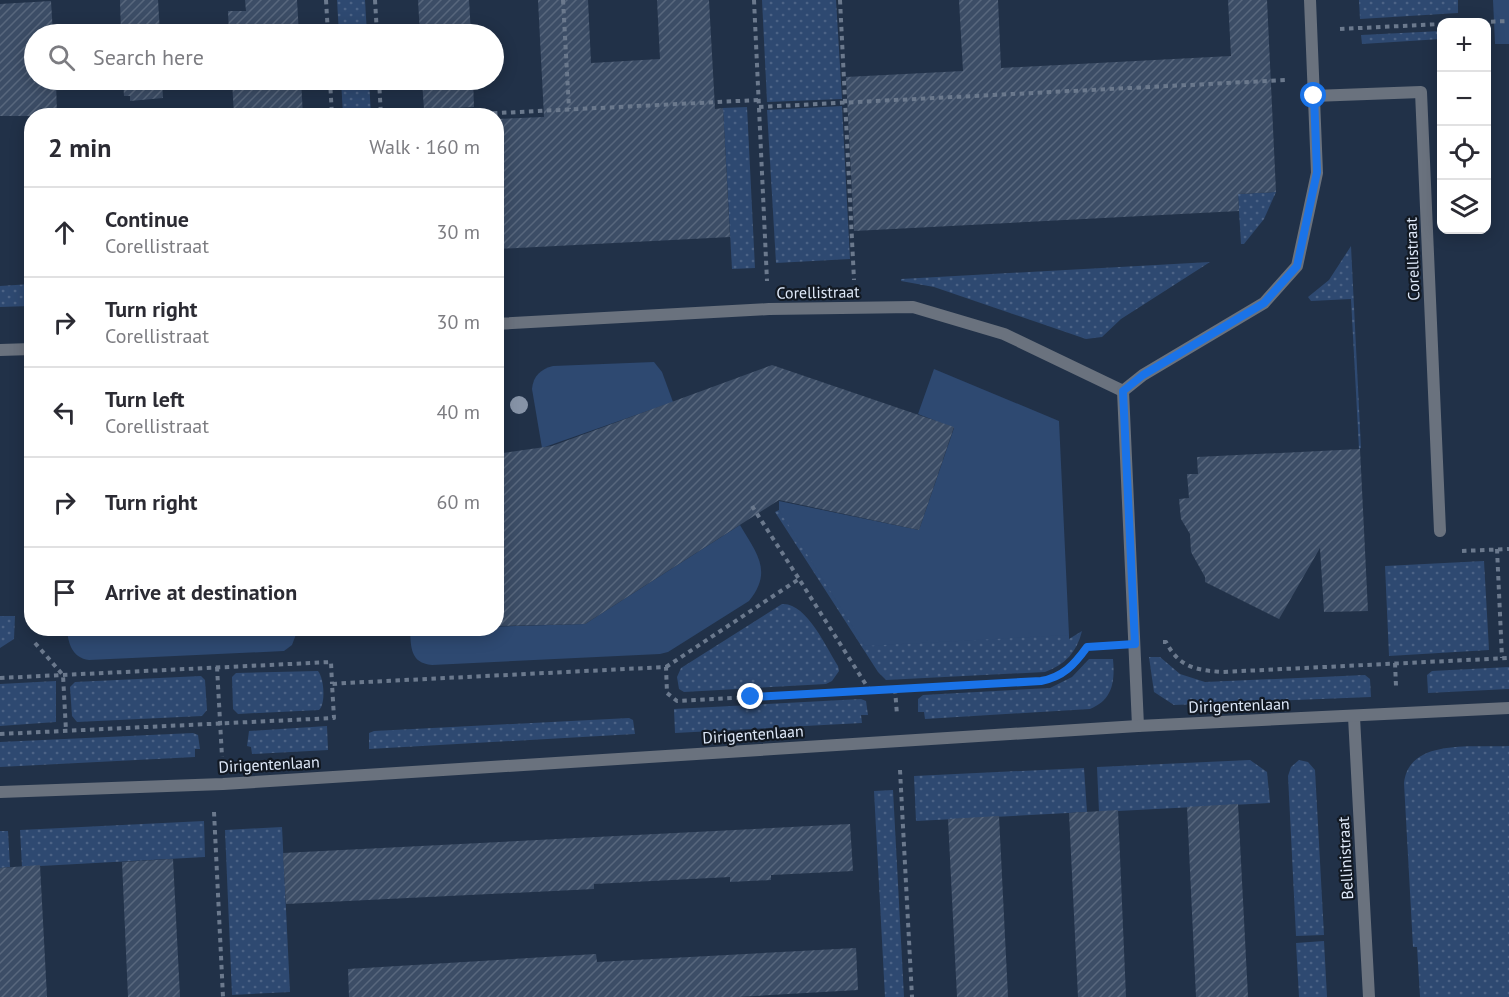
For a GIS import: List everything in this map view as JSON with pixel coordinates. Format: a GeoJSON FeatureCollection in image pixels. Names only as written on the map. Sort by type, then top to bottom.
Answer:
{"type":"FeatureCollection","features":[{"type":"Feature","properties":{"kind":"street"},"geometry":{"type":"LineString","coordinates":[[1138,726],[1123,391],[1143,375],[1264,303],[1297,266],[1317,172],[1310,0]]}},
{"type":"Feature","properties":{"kind":"street","name":"Corellistraat"},"geometry":{"type":"LineString","coordinates":[[1314,96],[1421,92],[1440,531]]}},
{"type":"Feature","properties":{"kind":"street","name":"Corellistraat"},"geometry":{"type":"LineString","coordinates":[[504,324],[769,309],[913,307],[1004,334],[1123,391]]}},
{"type":"Feature","properties":{"kind":"street"},"geometry":{"type":"LineString","coordinates":[[0,350],[24,349]]}},
{"type":"Feature","properties":{"kind":"street","name":"Dirigentenlaan"},"geometry":{"type":"LineString","coordinates":[[0,792],[213,784],[1138,726],[1509,708]]}},
{"type":"Feature","properties":{"kind":"street","name":"Bellinistraat"},"geometry":{"type":"LineString","coordinates":[[1354,717],[1369,997]]}},
{"type":"Feature","properties":{"kind":"path"},"geometry":{"type":"LineString","coordinates":[[326,0],[327,24]]}},
{"type":"Feature","properties":{"kind":"path"},"geometry":{"type":"LineString","coordinates":[[375,0],[376,24]]}},
{"type":"Feature","properties":{"kind":"path"},"geometry":{"type":"LineString","coordinates":[[563,0],[569,108]]}},
{"type":"Feature","properties":{"kind":"path"},"geometry":{"type":"LineString","coordinates":[[754,0],[769,309]]}},
{"type":"Feature","properties":{"kind":"path"},"geometry":{"type":"LineString","coordinates":[[840,0],[855,308]]}},
{"type":"Feature","properties":{"kind":"path"},"geometry":{"type":"LineString","coordinates":[[1491,22],[1509,21]]}},
{"type":"Feature","properties":{"kind":"path"},"geometry":{"type":"LineString","coordinates":[[1311,31],[1437,24]]}},
{"type":"Feature","properties":{"kind":"path"},"geometry":{"type":"LineString","coordinates":[[759,107],[1313,79]]}},
{"type":"Feature","properties":{"kind":"path"},"geometry":{"type":"LineString","coordinates":[[331,90],[332,108]]}},
{"type":"Feature","properties":{"kind":"path"},"geometry":{"type":"LineString","coordinates":[[380,90],[381,108]]}},
{"type":"Feature","properties":{"kind":"path"},"geometry":{"type":"LineString","coordinates":[[504,112],[758,100]]}},
{"type":"Feature","properties":{"kind":"path"},"geometry":{"type":"LineString","coordinates":[[752,506],[870,691]]}},
{"type":"Feature","properties":{"kind":"path"},"geometry":{"type":"LineString","coordinates":[[1440,531],[1439,552],[1509,549]]}},
{"type":"Feature","properties":{"kind":"path"},"geometry":{"type":"LineString","coordinates":[[1497,549],[1502,658]]}},
{"type":"Feature","properties":{"kind":"path"},"geometry":{"type":"LineString","coordinates":[[332,684],[666,667],[799,579]]}},
{"type":"Feature","properties":{"kind":"path"},"geometry":{"type":"LineString","coordinates":[[666,667],[667,693],[676,701],[1041,681],[1054,678],[1068,670],[1087,647],[1166,642],[1181,664],[1194,670],[1222,672],[1509,658]]}},
{"type":"Feature","properties":{"kind":"path"},"geometry":{"type":"LineString","coordinates":[[35,643],[63,675],[66,731]]}},
{"type":"Feature","properties":{"kind":"path"},"geometry":{"type":"LineString","coordinates":[[0,678],[331,662],[334,718],[0,735]]}},
{"type":"Feature","properties":{"kind":"path"},"geometry":{"type":"LineString","coordinates":[[217,668],[220,723]]}},
{"type":"Feature","properties":{"kind":"path"},"geometry":{"type":"LineString","coordinates":[[898,741],[912,997]]}},
{"type":"Feature","properties":{"kind":"path"},"geometry":{"type":"LineString","coordinates":[[213,784],[223,997]]}},
{"type":"Feature","properties":{"kind":"shaded area"},"geometry":{"type":"Polygon","coordinates":[[[337,0],[365,0],[366,24],[338,24],[337,0]]]}},
{"type":"Feature","properties":{"kind":"shaded area"},"geometry":{"type":"Polygon","coordinates":[[[762,0],[836,0],[842,99],[767,102],[762,0]]]}},
{"type":"Feature","properties":{"kind":"shaded area"},"geometry":{"type":"Polygon","coordinates":[[[1359,0],[1458,0],[1458,13],[1360,19],[1359,0]]]}},
{"type":"Feature","properties":{"kind":"shaded area"},"geometry":{"type":"Polygon","coordinates":[[[1493,0],[1509,0],[1509,44],[1495,44],[1493,0]]]}},
{"type":"Feature","properties":{"kind":"shaded area"},"geometry":{"type":"Polygon","coordinates":[[[1437,31],[1437,39],[1362,44],[1361,35],[1437,31]]]}},
{"type":"Feature","properties":{"kind":"shaded area"},"geometry":{"type":"Polygon","coordinates":[[[342,90],[370,90],[371,108],[343,108],[342,90]]]}},
{"type":"Feature","properties":{"kind":"shaded area"},"geometry":{"type":"Polygon","coordinates":[[[842,106],[850,259],[776,263],[767,110],[842,106]]]}},
{"type":"Feature","properties":{"kind":"shaded area"},"geometry":{"type":"Polygon","coordinates":[[[747,107],[755,268],[732,269],[723,108],[747,107]]]}},
{"type":"Feature","properties":{"kind":"shaded area"},"geometry":{"type":"Polygon","coordinates":[[[1276,192],[1264,219],[1244,244],[1241,244],[1238,194],[1276,192]]]}},
{"type":"Feature","properties":{"kind":"shaded area"},"geometry":{"type":"Polygon","coordinates":[[[1351,246],[1361,448],[1359,449],[1351,299],[1311,301],[1308,297],[1329,280],[1351,246]]]}},
{"type":"Feature","properties":{"kind":"shaded area"},"geometry":{"type":"Polygon","coordinates":[[[1210,262],[1121,319],[1102,337],[1086,339],[934,287],[901,281],[901,279],[1210,262]]]}},
{"type":"Feature","properties":{"kind":"shaded area"},"geometry":{"type":"Polygon","coordinates":[[[24,284],[24,306],[0,307],[0,286],[24,284]]]}},
{"type":"Feature","properties":{"kind":"shaded area"},"geometry":{"type":"Polygon","coordinates":[[[654,362],[662,372],[673,402],[542,448],[532,389],[534,380],[541,371],[553,366],[654,362]]]}},
{"type":"Feature","properties":{"kind":"shaded area"},"geometry":{"type":"Polygon","coordinates":[[[934,369],[1059,421],[1069,635],[865,646],[779,510],[779,501],[919,530],[954,428],[918,414],[934,369]]]}},
{"type":"Feature","properties":{"kind":"shaded area"},"geometry":{"type":"Polygon","coordinates":[[[779,510],[1069,635],[1069,639],[1082,631],[1077,645],[1059,666],[1045,672],[886,680],[878,672],[775,512],[779,510]]]}},
{"type":"Feature","properties":{"kind":"shaded area"},"geometry":{"type":"Polygon","coordinates":[[[740,525],[757,554],[761,571],[760,581],[749,601],[668,652],[432,665],[419,661],[413,653],[411,642],[411,636],[504,636],[504,626],[585,624],[740,525]]]}},
{"type":"Feature","properties":{"kind":"shaded area"},"geometry":{"type":"Polygon","coordinates":[[[1484,561],[1489,650],[1389,656],[1385,566],[1484,561]]]}},
{"type":"Feature","properties":{"kind":"shaded area"},"geometry":{"type":"Polygon","coordinates":[[[782,604],[791,605],[799,610],[814,627],[838,666],[839,671],[832,681],[826,684],[684,692],[679,689],[677,677],[681,668],[782,604]]]}},
{"type":"Feature","properties":{"kind":"shaded area"},"geometry":{"type":"Polygon","coordinates":[[[0,616],[15,616],[14,639],[0,648],[0,616]]]}},
{"type":"Feature","properties":{"kind":"shaded area"},"geometry":{"type":"Polygon","coordinates":[[[68,636],[295,636],[292,645],[284,651],[89,660],[75,653],[68,636]]]}},
{"type":"Feature","properties":{"kind":"shaded area"},"geometry":{"type":"Polygon","coordinates":[[[1149,657],[1160,657],[1180,674],[1205,682],[1365,675],[1370,679],[1371,697],[1174,705],[1154,692],[1149,657]]]}},
{"type":"Feature","properties":{"kind":"shaded area"},"geometry":{"type":"Polygon","coordinates":[[[1089,659],[1113,659],[1114,667],[1113,682],[1108,695],[1090,709],[925,719],[924,712],[918,712],[918,699],[923,695],[1050,688],[1072,677],[1089,659]]]}},
{"type":"Feature","properties":{"kind":"shaded area"},"geometry":{"type":"Polygon","coordinates":[[[1509,667],[1509,689],[1428,693],[1427,675],[1432,671],[1509,667]]]}},
{"type":"Feature","properties":{"kind":"shaded area"},"geometry":{"type":"Polygon","coordinates":[[[318,671],[322,679],[323,691],[323,702],[319,710],[238,714],[233,709],[232,677],[236,673],[318,671]]]}},
{"type":"Feature","properties":{"kind":"shaded area"},"geometry":{"type":"Polygon","coordinates":[[[201,676],[205,680],[207,710],[202,716],[77,722],[72,716],[70,687],[75,682],[201,676]]]}},
{"type":"Feature","properties":{"kind":"shaded area"},"geometry":{"type":"Polygon","coordinates":[[[56,681],[56,722],[0,726],[0,684],[56,681]]]}},
{"type":"Feature","properties":{"kind":"shaded area"},"geometry":{"type":"Polygon","coordinates":[[[861,699],[866,701],[868,715],[861,715],[862,723],[675,733],[674,709],[861,699]]]}},
{"type":"Feature","properties":{"kind":"shaded area"},"geometry":{"type":"Polygon","coordinates":[[[629,718],[633,720],[635,734],[369,749],[369,733],[374,731],[629,718]]]}},
{"type":"Feature","properties":{"kind":"shaded area"},"geometry":{"type":"Polygon","coordinates":[[[327,726],[328,750],[252,754],[251,747],[247,746],[249,731],[327,726]]]}},
{"type":"Feature","properties":{"kind":"shaded area"},"geometry":{"type":"Polygon","coordinates":[[[193,733],[198,735],[200,749],[195,749],[195,757],[0,767],[0,742],[193,733]]]}},
{"type":"Feature","properties":{"kind":"shaded area"},"geometry":{"type":"Polygon","coordinates":[[[1509,746],[1509,997],[1420,997],[1417,947],[1413,947],[1404,783],[1409,768],[1418,758],[1446,748],[1509,746]]]}},
{"type":"Feature","properties":{"kind":"shaded area"},"geometry":{"type":"Polygon","coordinates":[[[1250,760],[1267,772],[1270,803],[1099,812],[1097,767],[1250,760]]]}},
{"type":"Feature","properties":{"kind":"shaded area"},"geometry":{"type":"Polygon","coordinates":[[[1299,760],[1308,762],[1315,770],[1324,935],[1296,936],[1288,776],[1291,767],[1299,760]]]}},
{"type":"Feature","properties":{"kind":"shaded area"},"geometry":{"type":"Polygon","coordinates":[[[1084,768],[1087,812],[916,821],[914,776],[1084,768]]]}},
{"type":"Feature","properties":{"kind":"shaded area"},"geometry":{"type":"Polygon","coordinates":[[[893,790],[904,997],[885,997],[874,791],[893,790]]]}},
{"type":"Feature","properties":{"kind":"shaded area"},"geometry":{"type":"Polygon","coordinates":[[[204,821],[205,857],[22,867],[20,830],[204,821]]]}},
{"type":"Feature","properties":{"kind":"shaded area"},"geometry":{"type":"Polygon","coordinates":[[[282,827],[290,992],[232,995],[225,830],[282,827]]]}},
{"type":"Feature","properties":{"kind":"shaded area"},"geometry":{"type":"Polygon","coordinates":[[[0,831],[8,831],[10,867],[0,868],[0,831]]]}},
{"type":"Feature","properties":{"kind":"shaded area"},"geometry":{"type":"Polygon","coordinates":[[[1324,941],[1327,997],[1299,997],[1296,943],[1324,941]]]}},
{"type":"Feature","properties":{"kind":"building"},"geometry":{"type":"Polygon","coordinates":[[[120,0],[158,0],[159,24],[121,24],[120,0]]]}},
{"type":"Feature","properties":{"kind":"building"},"geometry":{"type":"Polygon","coordinates":[[[245,0],[297,0],[298,24],[229,24],[228,11],[246,11],[245,0]]]}},
{"type":"Feature","properties":{"kind":"building"},"geometry":{"type":"Polygon","coordinates":[[[418,0],[469,0],[470,24],[419,24],[418,0]]]}},
{"type":"Feature","properties":{"kind":"building"},"geometry":{"type":"Polygon","coordinates":[[[538,0],[588,0],[591,63],[660,59],[657,0],[709,0],[715,109],[723,108],[730,237],[504,249],[504,119],[544,117],[538,0]]]}},
{"type":"Feature","properties":{"kind":"building"},"geometry":{"type":"Polygon","coordinates":[[[959,0],[998,0],[1001,68],[1231,56],[1228,0],[1267,0],[1276,192],[1238,194],[1239,211],[854,231],[846,77],[963,71],[959,0]]]}},
{"type":"Feature","properties":{"kind":"building"},"geometry":{"type":"Polygon","coordinates":[[[51,1],[52,24],[24,24],[24,90],[56,90],[57,108],[24,108],[24,116],[0,116],[0,4],[51,1]]]}},
{"type":"Feature","properties":{"kind":"building"},"geometry":{"type":"Polygon","coordinates":[[[124,90],[163,90],[163,98],[130,101],[130,96],[124,96],[124,90]]]}},
{"type":"Feature","properties":{"kind":"building"},"geometry":{"type":"Polygon","coordinates":[[[233,90],[302,90],[303,108],[234,108],[233,90]]]}},
{"type":"Feature","properties":{"kind":"building"},"geometry":{"type":"Polygon","coordinates":[[[423,90],[473,90],[474,107],[424,108],[423,90]]]}},
{"type":"Feature","properties":{"kind":"building"},"geometry":{"type":"Polygon","coordinates":[[[772,365],[954,427],[919,530],[779,500],[585,624],[504,626],[504,453],[552,446],[772,365]]]}},
{"type":"Feature","properties":{"kind":"building"},"geometry":{"type":"Polygon","coordinates":[[[1360,449],[1368,611],[1324,612],[1320,548],[1279,619],[1205,582],[1205,577],[1191,552],[1190,534],[1181,519],[1179,499],[1189,498],[1187,474],[1198,474],[1197,457],[1360,449]]]}},
{"type":"Feature","properties":{"kind":"building"},"geometry":{"type":"Polygon","coordinates":[[[1238,804],[1248,997],[1196,997],[1187,807],[1238,804]]]}},
{"type":"Feature","properties":{"kind":"building"},"geometry":{"type":"Polygon","coordinates":[[[1118,810],[1126,997],[1078,997],[1069,813],[1118,810]]]}},
{"type":"Feature","properties":{"kind":"building"},"geometry":{"type":"Polygon","coordinates":[[[999,816],[1008,997],[957,997],[948,819],[999,816]]]}},
{"type":"Feature","properties":{"kind":"building"},"geometry":{"type":"Polygon","coordinates":[[[850,824],[853,871],[771,875],[771,880],[730,882],[730,877],[594,884],[594,889],[286,904],[283,853],[850,824]]]}},
{"type":"Feature","properties":{"kind":"building"},"geometry":{"type":"Polygon","coordinates":[[[173,859],[180,997],[128,997],[122,862],[173,859]]]}},
{"type":"Feature","properties":{"kind":"building"},"geometry":{"type":"Polygon","coordinates":[[[40,865],[47,997],[0,997],[0,868],[40,865]]]}},
{"type":"Feature","properties":{"kind":"building"},"geometry":{"type":"Polygon","coordinates":[[[856,948],[858,990],[737,997],[349,997],[348,969],[596,954],[597,962],[856,948]]]}},
{"type":"Feature","properties":{"kind":"route"},"geometry":{"type":"LineString","coordinates":[[751,697],[1041,681],[1054,678],[1068,670],[1087,647],[1135,644],[1123,391],[1143,375],[1264,303],[1297,266],[1317,172],[1314,96]]}}]}
